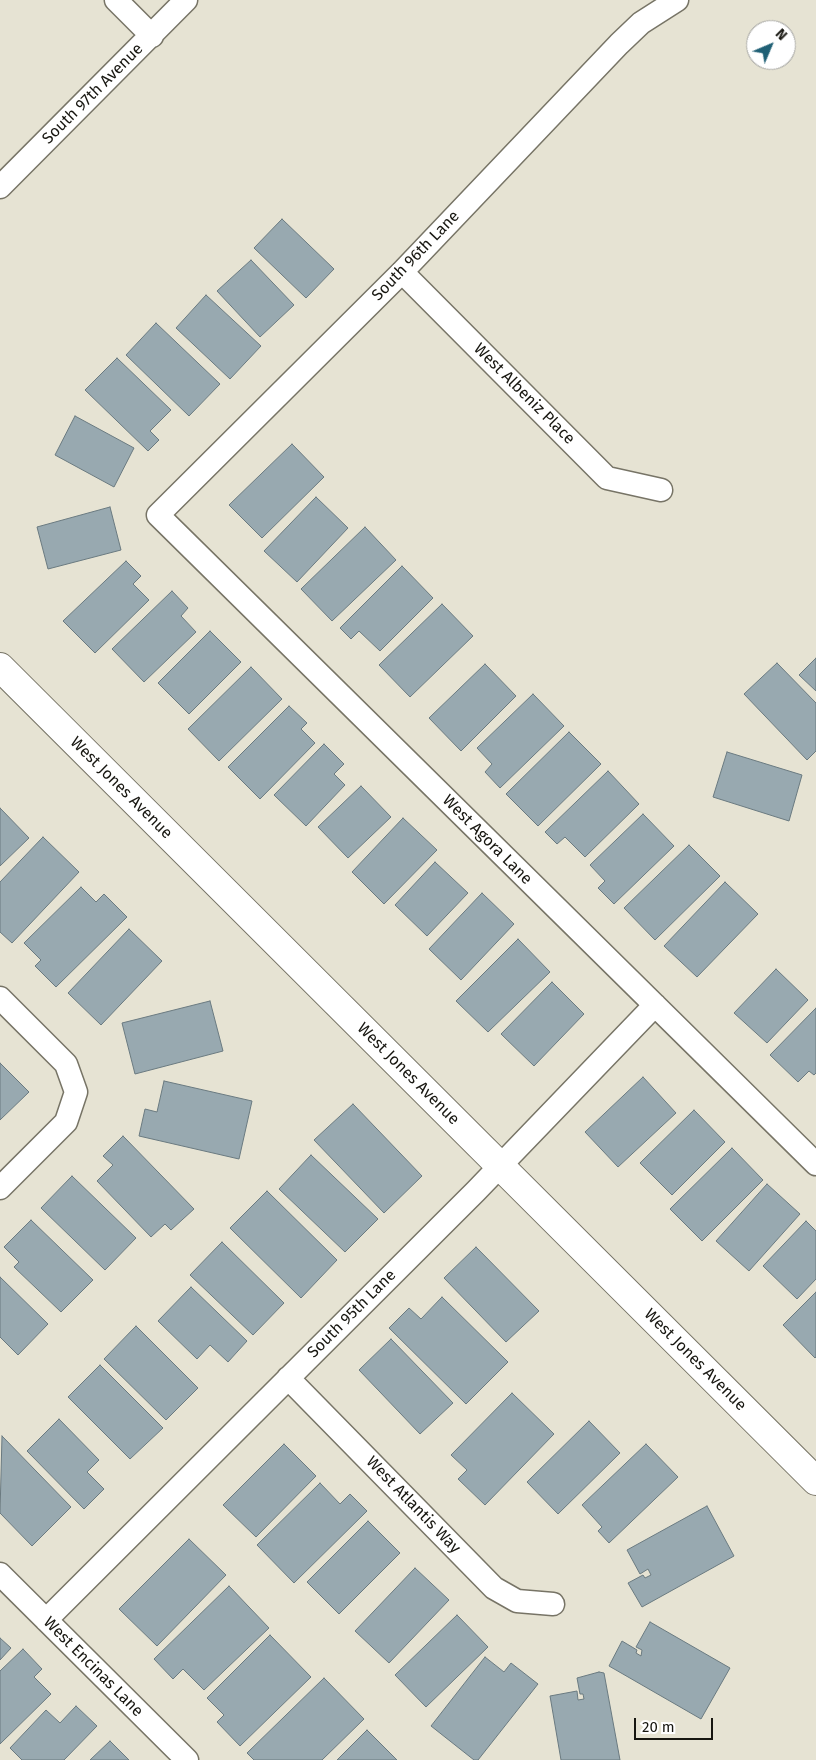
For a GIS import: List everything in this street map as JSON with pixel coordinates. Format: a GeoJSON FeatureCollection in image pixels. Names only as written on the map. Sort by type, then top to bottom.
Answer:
{"type":"FeatureCollection","features":[{"type":"Feature","properties":{"kind":"street"},"geometry":{"type":"LineString","coordinates":[[116,0],[152,36]]}},
{"type":"Feature","properties":{"kind":"street","name":"South 97th Avenue"},"geometry":{"type":"LineString","coordinates":[[0,187],[186,0]]}},
{"type":"Feature","properties":{"kind":"street","name":"South 96th Lane"},"geometry":{"type":"LineString","coordinates":[[158,515],[402,272],[619,44],[641,23],[677,0]]}},
{"type":"Feature","properties":{"kind":"street","name":"West Albeniz Place"},"geometry":{"type":"LineString","coordinates":[[402,272],[607,478],[661,490]]}},
{"type":"Feature","properties":{"kind":"street","name":"West Agora Lane"},"geometry":{"type":"LineString","coordinates":[[158,515],[816,1164]]}},
{"type":"Feature","properties":{"kind":"street","name":"West Jones Avenue"},"geometry":{"type":"LineString","coordinates":[[0,667],[816,1481]]}},
{"type":"Feature","properties":{"kind":"street"},"geometry":{"type":"LineString","coordinates":[[0,998],[66,1064],[76,1092],[66,1122],[0,1188]]}},
{"type":"Feature","properties":{"kind":"street","name":"South 95th Lane"},"geometry":{"type":"LineString","coordinates":[[46,1620],[500,1166],[655,1005]]}},
{"type":"Feature","properties":{"kind":"street","name":"West Atlantis Way"},"geometry":{"type":"LineString","coordinates":[[288,1378],[494,1588],[517,1601],[552,1604]]}},
{"type":"Feature","properties":{"kind":"street","name":"West Encinas Lane"},"geometry":{"type":"LineString","coordinates":[[0,1574],[186,1760]]}},
{"type":"Feature","properties":{"kind":"building"},"geometry":{"type":"Polygon","coordinates":[[[282,219],[334,269],[306,298],[254,248],[282,219]]]}},
{"type":"Feature","properties":{"kind":"building"},"geometry":{"type":"Polygon","coordinates":[[[251,260],[294,305],[260,337],[217,291],[251,260]]]}},
{"type":"Feature","properties":{"kind":"building"},"geometry":{"type":"Polygon","coordinates":[[[206,295],[261,346],[230,379],[176,328],[206,295]]]}},
{"type":"Feature","properties":{"kind":"building"},"geometry":{"type":"Polygon","coordinates":[[[156,323],[220,384],[189,416],[126,355],[156,323]]]}},
{"type":"Feature","properties":{"kind":"building"},"geometry":{"type":"Polygon","coordinates":[[[117,358],[171,410],[150,431],[159,440],[148,451],[85,390],[117,358]]]}},
{"type":"Feature","properties":{"kind":"building"},"geometry":{"type":"Polygon","coordinates":[[[75,416],[134,448],[114,487],[55,455],[75,416]]]}},
{"type":"Feature","properties":{"kind":"building"},"geometry":{"type":"Polygon","coordinates":[[[292,444],[324,477],[262,538],[229,505],[292,444]]]}},
{"type":"Feature","properties":{"kind":"building"},"geometry":{"type":"Polygon","coordinates":[[[316,497],[348,528],[297,582],[264,551],[316,497]]]}},
{"type":"Feature","properties":{"kind":"building"},"geometry":{"type":"Polygon","coordinates":[[[110,507],[121,550],[48,569],[37,527],[110,507]]]}},
{"type":"Feature","properties":{"kind":"building"},"geometry":{"type":"Polygon","coordinates":[[[365,527],[396,560],[332,621],[301,589],[365,527]]]}},
{"type":"Feature","properties":{"kind":"building"},"geometry":{"type":"Polygon","coordinates":[[[126,561],[141,576],[133,584],[149,600],[95,653],[63,621],[126,561]]]}},
{"type":"Feature","properties":{"kind":"building"},"geometry":{"type":"Polygon","coordinates":[[[402,566],[433,598],[380,651],[359,631],[351,639],[340,628],[402,566]]]}},
{"type":"Feature","properties":{"kind":"building"},"geometry":{"type":"Polygon","coordinates":[[[172,591],[188,608],[181,616],[196,632],[144,682],[112,649],[172,591]]]}},
{"type":"Feature","properties":{"kind":"building"},"geometry":{"type":"Polygon","coordinates":[[[442,604],[473,636],[410,697],[379,665],[442,604]]]}},
{"type":"Feature","properties":{"kind":"building"},"geometry":{"type":"Polygon","coordinates":[[[210,631],[241,662],[189,714],[158,683],[210,631]]]}},
{"type":"Feature","properties":{"kind":"building"},"geometry":{"type":"Polygon","coordinates":[[[816,658],[816,691],[799,675],[816,658]]]}},
{"type":"Feature","properties":{"kind":"building"},"geometry":{"type":"Polygon","coordinates":[[[777,663],[816,703],[816,751],[807,760],[744,694],[777,663]]]}},
{"type":"Feature","properties":{"kind":"building"},"geometry":{"type":"Polygon","coordinates":[[[485,664],[516,696],[461,751],[429,718],[485,664]]]}},
{"type":"Feature","properties":{"kind":"building"},"geometry":{"type":"Polygon","coordinates":[[[251,667],[282,699],[219,761],[188,729],[251,667]]]}},
{"type":"Feature","properties":{"kind":"building"},"geometry":{"type":"Polygon","coordinates":[[[533,694],[564,726],[500,788],[485,772],[492,764],[477,748],[533,694]]]}},
{"type":"Feature","properties":{"kind":"building"},"geometry":{"type":"Polygon","coordinates":[[[289,706],[307,723],[301,729],[315,743],[260,799],[228,767],[289,706]]]}},
{"type":"Feature","properties":{"kind":"building"},"geometry":{"type":"Polygon","coordinates":[[[569,732],[601,764],[538,826],[506,794],[569,732]]]}},
{"type":"Feature","properties":{"kind":"building"},"geometry":{"type":"Polygon","coordinates":[[[324,744],[344,764],[334,774],[345,785],[306,826],[274,795],[324,744]]]}},
{"type":"Feature","properties":{"kind":"building"},"geometry":{"type":"Polygon","coordinates":[[[727,752],[802,775],[789,821],[713,797],[727,752]]]}},
{"type":"Feature","properties":{"kind":"building"},"geometry":{"type":"Polygon","coordinates":[[[608,771],[639,804],[585,857],[565,837],[557,844],[545,832],[608,771]]]}},
{"type":"Feature","properties":{"kind":"building"},"geometry":{"type":"Polygon","coordinates":[[[361,786],[391,817],[348,858],[318,827],[361,786]]]}},
{"type":"Feature","properties":{"kind":"building"},"geometry":{"type":"Polygon","coordinates":[[[0,808],[29,838],[0,866],[0,808]]]}},
{"type":"Feature","properties":{"kind":"building"},"geometry":{"type":"Polygon","coordinates":[[[643,814],[674,846],[614,904],[598,888],[605,881],[590,865],[643,814]]]}},
{"type":"Feature","properties":{"kind":"building"},"geometry":{"type":"Polygon","coordinates":[[[403,818],[437,850],[384,904],[352,872],[403,818]]]}},
{"type":"Feature","properties":{"kind":"building"},"geometry":{"type":"Polygon","coordinates":[[[43,837],[79,872],[12,943],[0,932],[0,882],[43,837]]]}},
{"type":"Feature","properties":{"kind":"building"},"geometry":{"type":"Polygon","coordinates":[[[689,845],[720,876],[655,940],[624,908],[689,845]]]}},
{"type":"Feature","properties":{"kind":"building"},"geometry":{"type":"Polygon","coordinates":[[[435,862],[468,893],[427,936],[395,905],[435,862]]]}},
{"type":"Feature","properties":{"kind":"building"},"geometry":{"type":"Polygon","coordinates":[[[725,882],[758,914],[697,977],[664,946],[725,882]]]}},
{"type":"Feature","properties":{"kind":"building"},"geometry":{"type":"Polygon","coordinates":[[[81,887],[96,902],[104,894],[127,917],[56,987],[35,966],[41,960],[24,943],[81,887]]]}},
{"type":"Feature","properties":{"kind":"building"},"geometry":{"type":"Polygon","coordinates":[[[482,893],[514,924],[461,980],[429,949],[482,893]]]}},
{"type":"Feature","properties":{"kind":"building"},"geometry":{"type":"Polygon","coordinates":[[[129,929],[162,961],[101,1025],[68,993],[129,929]]]}},
{"type":"Feature","properties":{"kind":"building"},"geometry":{"type":"Polygon","coordinates":[[[518,939],[550,972],[488,1032],[456,1001],[518,939]]]}},
{"type":"Feature","properties":{"kind":"building"},"geometry":{"type":"Polygon","coordinates":[[[776,969],[808,1000],[767,1043],[734,1013],[776,969]]]}},
{"type":"Feature","properties":{"kind":"building"},"geometry":{"type":"Polygon","coordinates":[[[552,982],[584,1014],[534,1066],[501,1034],[552,982]]]}},
{"type":"Feature","properties":{"kind":"building"},"geometry":{"type":"Polygon","coordinates":[[[210,1001],[223,1051],[135,1074],[122,1023],[210,1001]]]}},
{"type":"Feature","properties":{"kind":"building"},"geometry":{"type":"Polygon","coordinates":[[[816,1008],[816,1073],[814,1075],[809,1071],[798,1082],[770,1055],[816,1008]]]}},
{"type":"Feature","properties":{"kind":"building"},"geometry":{"type":"Polygon","coordinates":[[[0,1063],[29,1092],[0,1120],[0,1063]]]}},
{"type":"Feature","properties":{"kind":"building"},"geometry":{"type":"Polygon","coordinates":[[[643,1077],[676,1113],[618,1167],[585,1132],[643,1077]]]}},
{"type":"Feature","properties":{"kind":"building"},"geometry":{"type":"Polygon","coordinates":[[[164,1081],[252,1101],[239,1159],[139,1136],[145,1109],[157,1112],[164,1081]]]}},
{"type":"Feature","properties":{"kind":"building"},"geometry":{"type":"Polygon","coordinates":[[[353,1104],[422,1176],[384,1213],[314,1140],[353,1104]]]}},
{"type":"Feature","properties":{"kind":"building"},"geometry":{"type":"Polygon","coordinates":[[[694,1110],[725,1142],[672,1195],[640,1163],[694,1110]]]}},
{"type":"Feature","properties":{"kind":"building"},"geometry":{"type":"Polygon","coordinates":[[[123,1136],[194,1209],[171,1230],[165,1224],[151,1237],[97,1181],[113,1165],[103,1156],[123,1136]]]}},
{"type":"Feature","properties":{"kind":"building"},"geometry":{"type":"Polygon","coordinates":[[[732,1148],[763,1180],[702,1241],[670,1209],[732,1148]]]}},
{"type":"Feature","properties":{"kind":"building"},"geometry":{"type":"Polygon","coordinates":[[[311,1155],[378,1219],[345,1252],[279,1189],[311,1155]]]}},
{"type":"Feature","properties":{"kind":"building"},"geometry":{"type":"Polygon","coordinates":[[[72,1176],[136,1238],[105,1270],[41,1208],[72,1176]]]}},
{"type":"Feature","properties":{"kind":"building"},"geometry":{"type":"Polygon","coordinates":[[[767,1184],[800,1214],[749,1271],[716,1241],[767,1184]]]}},
{"type":"Feature","properties":{"kind":"building"},"geometry":{"type":"Polygon","coordinates":[[[267,1191],[337,1260],[301,1298],[230,1228],[267,1191]]]}},
{"type":"Feature","properties":{"kind":"building"},"geometry":{"type":"Polygon","coordinates":[[[31,1220],[93,1280],[61,1312],[14,1267],[19,1262],[4,1247],[31,1220]]]}},
{"type":"Feature","properties":{"kind":"building"},"geometry":{"type":"Polygon","coordinates":[[[806,1221],[816,1231],[816,1279],[797,1299],[763,1266],[806,1221]]]}},
{"type":"Feature","properties":{"kind":"building"},"geometry":{"type":"Polygon","coordinates":[[[222,1242],[284,1303],[253,1335],[190,1275],[222,1242]]]}},
{"type":"Feature","properties":{"kind":"building"},"geometry":{"type":"Polygon","coordinates":[[[476,1247],[539,1311],[506,1342],[444,1278],[476,1247]]]}},
{"type":"Feature","properties":{"kind":"building"},"geometry":{"type":"Polygon","coordinates":[[[0,1277],[48,1324],[18,1355],[0,1337],[0,1277]]]}},
{"type":"Feature","properties":{"kind":"building"},"geometry":{"type":"Polygon","coordinates":[[[191,1287],[247,1341],[228,1362],[210,1345],[197,1359],[158,1321],[191,1287]]]}},
{"type":"Feature","properties":{"kind":"building"},"geometry":{"type":"Polygon","coordinates":[[[816,1292],[816,1357],[815,1358],[783,1325],[816,1292]]]}},
{"type":"Feature","properties":{"kind":"building"},"geometry":{"type":"Polygon","coordinates":[[[442,1297],[508,1362],[466,1404],[389,1328],[409,1308],[421,1319],[442,1297]]]}},
{"type":"Feature","properties":{"kind":"building"},"geometry":{"type":"Polygon","coordinates":[[[136,1326],[198,1388],[166,1420],[104,1359],[136,1326]]]}},
{"type":"Feature","properties":{"kind":"building"},"geometry":{"type":"Polygon","coordinates":[[[391,1339],[453,1403],[420,1434],[359,1370],[391,1339]]]}},
{"type":"Feature","properties":{"kind":"building"},"geometry":{"type":"Polygon","coordinates":[[[100,1365],[163,1428],[130,1459],[68,1397],[100,1365]]]}},
{"type":"Feature","properties":{"kind":"building"},"geometry":{"type":"Polygon","coordinates":[[[512,1393],[554,1434],[485,1505],[458,1479],[467,1470],[451,1455],[512,1393]]]}},
{"type":"Feature","properties":{"kind":"building"},"geometry":{"type":"Polygon","coordinates":[[[59,1419],[99,1460],[87,1472],[104,1489],[84,1509],[27,1451],[59,1419]]]}},
{"type":"Feature","properties":{"kind":"building"},"geometry":{"type":"Polygon","coordinates":[[[589,1421],[620,1453],[558,1514],[527,1482],[589,1421]]]}},
{"type":"Feature","properties":{"kind":"building"},"geometry":{"type":"Polygon","coordinates":[[[2,1436],[71,1507],[32,1546],[0,1513],[2,1436]]]}},
{"type":"Feature","properties":{"kind":"building"},"geometry":{"type":"Polygon","coordinates":[[[284,1444],[316,1476],[256,1537],[223,1505],[284,1444]]]}},
{"type":"Feature","properties":{"kind":"building"},"geometry":{"type":"Polygon","coordinates":[[[646,1444],[678,1477],[609,1543],[598,1531],[602,1527],[582,1505],[646,1444]]]}},
{"type":"Feature","properties":{"kind":"building"},"geometry":{"type":"Polygon","coordinates":[[[320,1483],[340,1504],[350,1494],[367,1511],[294,1583],[257,1545],[320,1483]]]}},
{"type":"Feature","properties":{"kind":"building"},"geometry":{"type":"Polygon","coordinates":[[[707,1506],[734,1556],[642,1607],[628,1583],[643,1575],[645,1578],[651,1575],[648,1569],[640,1574],[627,1550],[707,1506]]]}},
{"type":"Feature","properties":{"kind":"building"},"geometry":{"type":"Polygon","coordinates":[[[368,1521],[400,1553],[339,1614],[307,1582],[368,1521]]]}},
{"type":"Feature","properties":{"kind":"building"},"geometry":{"type":"Polygon","coordinates":[[[189,1539],[226,1575],[157,1646],[119,1609],[189,1539]]]}},
{"type":"Feature","properties":{"kind":"building"},"geometry":{"type":"Polygon","coordinates":[[[415,1568],[449,1600],[389,1663],[355,1631],[415,1568]]]}},
{"type":"Feature","properties":{"kind":"building"},"geometry":{"type":"Polygon","coordinates":[[[229,1586],[269,1628],[204,1690],[183,1669],[173,1679],[154,1659],[229,1586]]]}},
{"type":"Feature","properties":{"kind":"building"},"geometry":{"type":"Polygon","coordinates":[[[457,1615],[488,1647],[426,1707],[395,1675],[457,1615]]]}},
{"type":"Feature","properties":{"kind":"building"},"geometry":{"type":"Polygon","coordinates":[[[650,1622],[730,1668],[701,1719],[609,1666],[622,1641],[637,1650],[636,1653],[641,1656],[642,1650],[636,1647],[650,1622]]]}},
{"type":"Feature","properties":{"kind":"building"},"geometry":{"type":"Polygon","coordinates":[[[270,1635],[311,1677],[240,1746],[217,1722],[224,1715],[207,1698],[270,1635]]]}},
{"type":"Feature","properties":{"kind":"building"},"geometry":{"type":"Polygon","coordinates":[[[0,1638],[11,1648],[0,1660],[0,1638]]]}},
{"type":"Feature","properties":{"kind":"building"},"geometry":{"type":"Polygon","coordinates":[[[23,1649],[42,1669],[34,1677],[51,1694],[0,1744],[0,1671],[23,1649]]]}},
{"type":"Feature","properties":{"kind":"building"},"geometry":{"type":"Polygon","coordinates":[[[485,1657],[504,1672],[511,1663],[538,1684],[478,1760],[474,1760],[431,1726],[485,1657]]]}},
{"type":"Feature","properties":{"kind":"building"},"geometry":{"type":"Polygon","coordinates":[[[599,1672],[604,1673],[620,1760],[561,1760],[550,1696],[577,1691],[578,1700],[584,1699],[583,1694],[580,1694],[577,1678],[599,1672]]]}},
{"type":"Feature","properties":{"kind":"building"},"geometry":{"type":"Polygon","coordinates":[[[324,1678],[364,1719],[322,1760],[254,1760],[247,1753],[324,1678]]]}},
{"type":"Feature","properties":{"kind":"building"},"geometry":{"type":"Polygon","coordinates":[[[76,1706],[97,1726],[64,1760],[22,1760],[10,1748],[46,1710],[60,1723],[76,1706]]]}},
{"type":"Feature","properties":{"kind":"building"},"geometry":{"type":"Polygon","coordinates":[[[367,1730],[397,1760],[337,1760],[367,1730]]]}},
{"type":"Feature","properties":{"kind":"building"},"geometry":{"type":"Polygon","coordinates":[[[110,1741],[129,1760],[90,1760],[110,1741]]]}}]}
